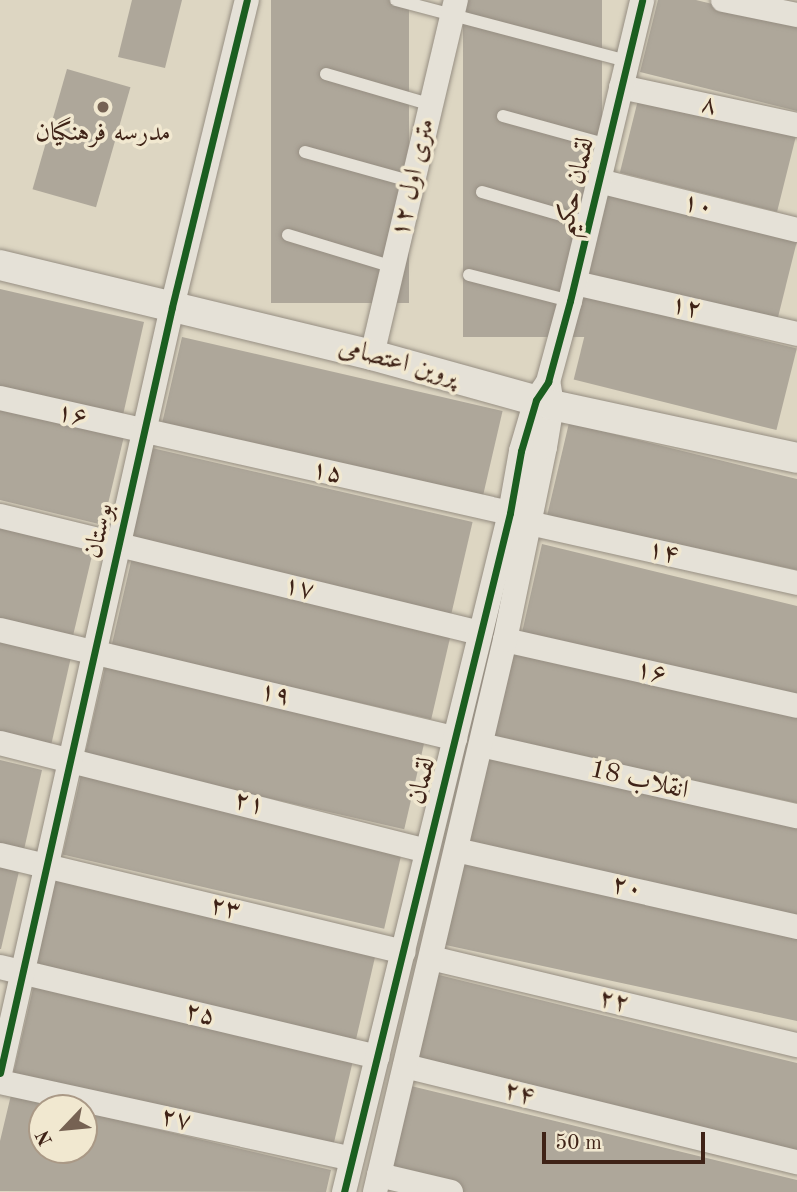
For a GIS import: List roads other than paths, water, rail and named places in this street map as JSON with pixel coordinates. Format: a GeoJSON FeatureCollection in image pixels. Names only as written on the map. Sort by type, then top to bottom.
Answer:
{"type":"FeatureCollection","features":[{"type":"Feature","properties":{"kind":"street","name":"بوستان"},"geometry":{"type":"LineString","coordinates":[[0,1073],[11,969],[47,866],[172,307],[247,0]]}},
{"type":"Feature","properties":{"kind":"street","name":"لقمان حکیم"},"geometry":{"type":"LineString","coordinates":[[545,396],[573,292],[642,0]]}},
{"type":"Feature","properties":{"kind":"street"},"geometry":{"type":"LineString","coordinates":[[723,0],[797,15]]}},
{"type":"Feature","properties":{"kind":"street","name":"۱۲ متری اول"},"geometry":{"type":"LineString","coordinates":[[372,355],[455,8]]}},
{"type":"Feature","properties":{"kind":"street","name":"۸"},"geometry":{"type":"LineString","coordinates":[[621,87],[797,125]]}},
{"type":"Feature","properties":{"kind":"street","name":"۱۰"},"geometry":{"type":"LineString","coordinates":[[599,181],[797,230]]}},
{"type":"Feature","properties":{"kind":"street","name":"پروین اعتصامی"},"geometry":{"type":"LineString","coordinates":[[0,265],[797,458]]}},
{"type":"Feature","properties":{"kind":"street","name":"۱۲"},"geometry":{"type":"LineString","coordinates":[[573,292],[797,334]]}},
{"type":"Feature","properties":{"kind":"street","name":"لقمان"},"geometry":{"type":"LineString","coordinates":[[377,1183],[505,640],[520,518],[545,396]]}},
{"type":"Feature","properties":{"kind":"street","name":"۱۶"},"geometry":{"type":"LineString","coordinates":[[0,398],[144,433]]}},
{"type":"Feature","properties":{"kind":"street","name":"۱۵"},"geometry":{"type":"LineString","coordinates":[[144,433],[520,518]]}},
{"type":"Feature","properties":{"kind":"street","name":"۱۷"},"geometry":{"type":"LineString","coordinates":[[0,516],[480,633]]}},
{"type":"Feature","properties":{"kind":"street","name":"لقمان"},"geometry":{"type":"LineString","coordinates":[[344,1192],[480,633],[520,518]]}},
{"type":"Feature","properties":{"kind":"street","name":"۱۴"},"geometry":{"type":"LineString","coordinates":[[520,518],[797,583]]}},
{"type":"Feature","properties":{"kind":"street"},"geometry":{"type":"LineString","coordinates":[[0,630],[95,651]]}},
{"type":"Feature","properties":{"kind":"street","name":"۱۶"},"geometry":{"type":"LineString","coordinates":[[505,640],[797,706]]}},
{"type":"Feature","properties":{"kind":"street","name":"۱۹"},"geometry":{"type":"LineString","coordinates":[[95,651],[455,738]]}},
{"type":"Feature","properties":{"kind":"street"},"geometry":{"type":"LineString","coordinates":[[0,743],[71,758]]}},
{"type":"Feature","properties":{"kind":"street","name":"انقلاب 18"},"geometry":{"type":"LineString","coordinates":[[481,745],[797,816]]}},
{"type":"Feature","properties":{"kind":"street","name":"۲۱"},"geometry":{"type":"LineString","coordinates":[[71,758],[428,851]]}},
{"type":"Feature","properties":{"kind":"street","name":"۲۰"},"geometry":{"type":"LineString","coordinates":[[456,850],[797,927]]}},
{"type":"Feature","properties":{"kind":"street"},"geometry":{"type":"LineString","coordinates":[[0,855],[47,866]]}},
{"type":"Feature","properties":{"kind":"street","name":"۲۳"},"geometry":{"type":"LineString","coordinates":[[47,866],[403,952]]}},
{"type":"Feature","properties":{"kind":"street","name":"۲۲"},"geometry":{"type":"LineString","coordinates":[[430,958],[797,1045]]}},
{"type":"Feature","properties":{"kind":"street","name":"۲۵"},"geometry":{"type":"LineString","coordinates":[[11,969],[377,1057]]}},
{"type":"Feature","properties":{"kind":"street","name":"۲۴"},"geometry":{"type":"LineString","coordinates":[[405,1066],[797,1162]]}},
{"type":"Feature","properties":{"kind":"street","name":"۲۷"},"geometry":{"type":"LineString","coordinates":[[0,1082],[352,1159]]}},
{"type":"Feature","properties":{"kind":"street"},"geometry":{"type":"LineString","coordinates":[[377,1183],[451,1192]]}},
{"type":"Feature","properties":{"kind":"lane"},"geometry":{"type":"LineString","coordinates":[[396,0],[455,8],[627,61]]}},
{"type":"Feature","properties":{"kind":"lane"},"geometry":{"type":"LineString","coordinates":[[326,74],[432,105]]}},
{"type":"Feature","properties":{"kind":"lane"},"geometry":{"type":"LineString","coordinates":[[503,116],[608,145]]}},
{"type":"Feature","properties":{"kind":"lane"},"geometry":{"type":"LineString","coordinates":[[305,152],[413,182]]}},
{"type":"Feature","properties":{"kind":"lane"},"geometry":{"type":"LineString","coordinates":[[482,192],[589,223]]}},
{"type":"Feature","properties":{"kind":"lane"},"geometry":{"type":"LineString","coordinates":[[288,235],[393,267]]}},
{"type":"Feature","properties":{"kind":"lane"},"geometry":{"type":"LineString","coordinates":[[469,275],[573,292]]}},
{"type":"Feature","properties":{"kind":"place","name":"مدرسه فرهنگیان"},"geometry":{"type":"Point","coordinates":[103,107]}}]}
